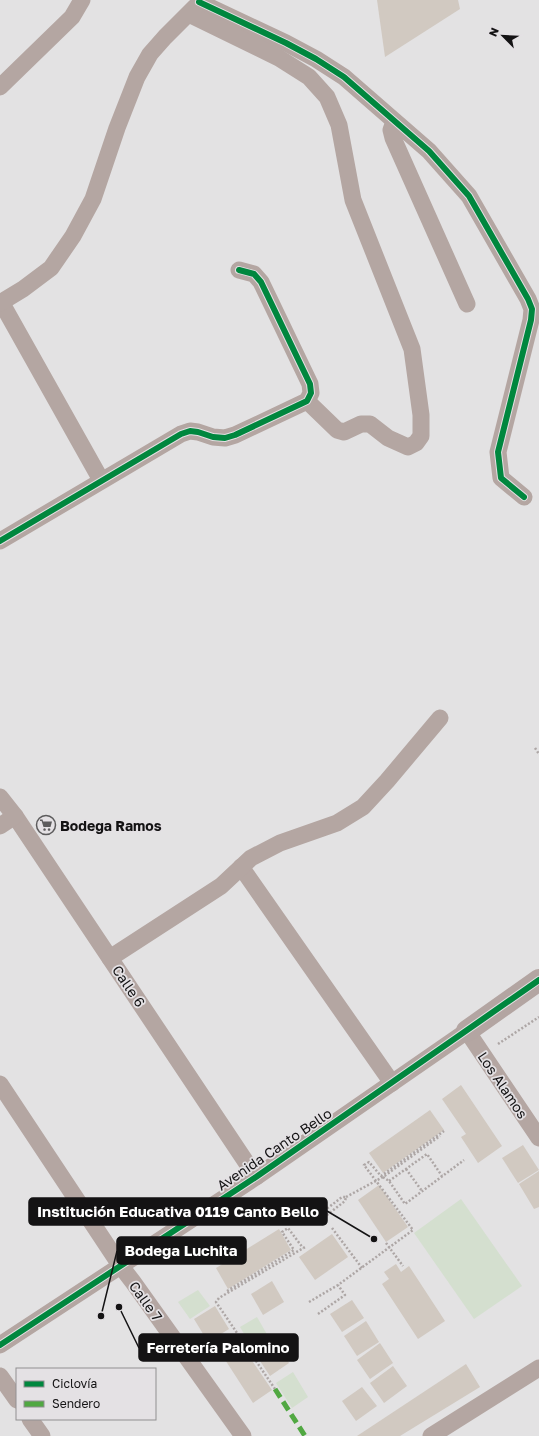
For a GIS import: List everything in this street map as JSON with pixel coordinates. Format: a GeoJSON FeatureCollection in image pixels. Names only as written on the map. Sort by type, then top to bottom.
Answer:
{"type":"FeatureCollection","features":[{"type":"Feature","properties":{"kind":"street"},"geometry":{"type":"LineString","coordinates":[[0,87],[72,17],[82,0]]}},
{"type":"Feature","properties":{"kind":"street"},"geometry":{"type":"LineString","coordinates":[[196,5],[286,42],[344,77],[429,151],[469,196],[528,299],[532,309],[529,327],[498,452],[501,478],[524,497]]}},
{"type":"Feature","properties":{"kind":"street"},"geometry":{"type":"LineString","coordinates":[[101,480],[0,302],[23,289],[51,268],[73,236],[93,199],[117,128],[137,77],[150,54],[196,5]]}},
{"type":"Feature","properties":{"kind":"street"},"geometry":{"type":"LineString","coordinates":[[196,5],[309,77],[327,97],[339,125],[353,200],[412,349],[421,415],[421,436],[416,444],[408,447],[388,438],[370,424],[361,424],[344,432],[337,430],[307,401]]}},
{"type":"Feature","properties":{"kind":"street"},"geometry":{"type":"LineString","coordinates":[[394,122],[391,130],[393,138],[467,304]]}},
{"type":"Feature","properties":{"kind":"street"},"geometry":{"type":"LineString","coordinates":[[0,541],[181,434],[190,431],[212,437],[225,438],[235,435],[307,401],[311,392],[310,384],[261,282],[254,274],[239,270]]}},
{"type":"Feature","properties":{"kind":"street"},"geometry":{"type":"LineString","coordinates":[[110,958],[221,886],[251,858],[265,850],[337,823],[363,807],[440,718]]}},
{"type":"Feature","properties":{"kind":"street","name":"Calle 6"},"geometry":{"type":"LineString","coordinates":[[0,796],[15,816],[256,1177]]}},
{"type":"Feature","properties":{"kind":"street"},"geometry":{"type":"LineString","coordinates":[[0,826],[15,816]]}},
{"type":"Feature","properties":{"kind":"street"},"geometry":{"type":"LineString","coordinates":[[241,867],[392,1083]]}},
{"type":"Feature","properties":{"kind":"street","name":"Avenida Canto Bello"},"geometry":{"type":"LineString","coordinates":[[0,1345],[256,1177],[539,980]]}},
{"type":"Feature","properties":{"kind":"street","name":"Los Alamos"},"geometry":{"type":"LineString","coordinates":[[467,1031],[539,1138]]}},
{"type":"Feature","properties":{"kind":"street","name":"Calle 7"},"geometry":{"type":"LineString","coordinates":[[0,1084],[120,1265],[243,1436]]}},
{"type":"Feature","properties":{"kind":"street"},"geometry":{"type":"LineString","coordinates":[[431,1436],[539,1368]]}},
{"type":"Feature","properties":{"kind":"street"},"geometry":{"type":"LineString","coordinates":[[0,1376],[16,1399]]}},
{"type":"Feature","properties":{"kind":"street"},"geometry":{"type":"LineString","coordinates":[[31,1420],[42,1436]]}},
{"type":"Feature","properties":{"kind":"path"},"geometry":{"type":"LineString","coordinates":[[535,748],[539,754]]}},
{"type":"Feature","properties":{"kind":"path"},"geometry":{"type":"LineString","coordinates":[[492,1048],[539,1017]]}},
{"type":"Feature","properties":{"kind":"path"},"geometry":{"type":"LineString","coordinates":[[309,1302],[338,1285],[413,1230],[377,1180],[364,1165],[369,1162],[381,1176],[444,1131]]}},
{"type":"Feature","properties":{"kind":"path"},"geometry":{"type":"LineString","coordinates":[[324,1211],[342,1197],[346,1197],[383,1178],[440,1136]]}},
{"type":"Feature","properties":{"kind":"path"},"geometry":{"type":"LineString","coordinates":[[389,1181],[427,1154],[442,1176]]}},
{"type":"Feature","properties":{"kind":"path"},"geometry":{"type":"LineString","coordinates":[[383,1178],[389,1181],[405,1204],[464,1160]]}},
{"type":"Feature","properties":{"kind":"path"},"geometry":{"type":"LineString","coordinates":[[406,1169],[422,1191]]}},
{"type":"Feature","properties":{"kind":"path"},"geometry":{"type":"LineString","coordinates":[[327,1215],[345,1201],[346,1197]]}},
{"type":"Feature","properties":{"kind":"path"},"geometry":{"type":"LineString","coordinates":[[227,1291],[294,1250],[282,1232],[288,1228],[304,1247],[219,1298],[216,1302],[275,1389]]}},
{"type":"Feature","properties":{"kind":"path"},"geometry":{"type":"LineString","coordinates":[[332,1228],[362,1268]]}},
{"type":"Feature","properties":{"kind":"path"},"geometry":{"type":"LineString","coordinates":[[386,1243],[403,1266]]}},
{"type":"Feature","properties":{"kind":"path"},"geometry":{"type":"LineString","coordinates":[[318,1314],[345,1295],[338,1285]]}},
{"type":"Feature","properties":{"kind":"green space"},"geometry":{"type":"Polygon","coordinates":[[[461,1199],[522,1286],[474,1319],[414,1233],[461,1199]]]}},
{"type":"Feature","properties":{"kind":"green space"},"geometry":{"type":"Polygon","coordinates":[[[198,1290],[210,1306],[190,1319],[178,1302],[198,1290]]]}},
{"type":"Feature","properties":{"kind":"green space"},"geometry":{"type":"Polygon","coordinates":[[[257,1317],[268,1336],[251,1346],[240,1327],[257,1317]]]}},
{"type":"Feature","properties":{"kind":"green space"},"geometry":{"type":"Polygon","coordinates":[[[293,1372],[308,1397],[292,1408],[276,1383],[293,1372]]]}},
{"type":"Feature","properties":{"kind":"building"},"geometry":{"type":"Polygon","coordinates":[[[377,0],[458,0],[460,9],[385,57],[377,0]]]}},
{"type":"Feature","properties":{"kind":"building"},"geometry":{"type":"Polygon","coordinates":[[[461,1085],[502,1146],[478,1163],[461,1137],[466,1134],[442,1099],[461,1085]]]}},
{"type":"Feature","properties":{"kind":"building"},"geometry":{"type":"Polygon","coordinates":[[[430,1110],[444,1130],[383,1173],[369,1153],[430,1110]]]}},
{"type":"Feature","properties":{"kind":"building"},"geometry":{"type":"Polygon","coordinates":[[[523,1145],[539,1170],[518,1183],[502,1158],[523,1145]]]}},
{"type":"Feature","properties":{"kind":"building"},"geometry":{"type":"Polygon","coordinates":[[[539,1171],[539,1207],[534,1209],[519,1184],[539,1171]]]}},
{"type":"Feature","properties":{"kind":"building"},"geometry":{"type":"Polygon","coordinates":[[[379,1185],[408,1227],[386,1242],[358,1200],[379,1185]]]}},
{"type":"Feature","properties":{"kind":"building"},"geometry":{"type":"Polygon","coordinates":[[[279,1229],[291,1250],[228,1289],[216,1268],[279,1229]]]}},
{"type":"Feature","properties":{"kind":"building"},"geometry":{"type":"Polygon","coordinates":[[[332,1234],[348,1257],[315,1280],[299,1257],[332,1234]]]}},
{"type":"Feature","properties":{"kind":"building"},"geometry":{"type":"Polygon","coordinates":[[[396,1264],[401,1272],[409,1266],[445,1321],[418,1339],[382,1284],[389,1279],[384,1272],[396,1264]]]}},
{"type":"Feature","properties":{"kind":"building"},"geometry":{"type":"Polygon","coordinates":[[[272,1281],[284,1302],[263,1315],[251,1294],[272,1281]]]}},
{"type":"Feature","properties":{"kind":"building"},"geometry":{"type":"Polygon","coordinates":[[[352,1300],[364,1318],[342,1332],[330,1314],[352,1300]]]}},
{"type":"Feature","properties":{"kind":"building"},"geometry":{"type":"Polygon","coordinates":[[[215,1306],[229,1329],[208,1342],[194,1319],[215,1306]]]}},
{"type":"Feature","properties":{"kind":"building"},"geometry":{"type":"Polygon","coordinates":[[[366,1321],[379,1342],[357,1356],[344,1336],[366,1321]]]}},
{"type":"Feature","properties":{"kind":"building"},"geometry":{"type":"Polygon","coordinates":[[[240,1343],[272,1390],[253,1403],[222,1355],[240,1343]]]}},
{"type":"Feature","properties":{"kind":"building"},"geometry":{"type":"Polygon","coordinates":[[[276,1343],[289,1363],[270,1376],[256,1355],[276,1343]]]}},
{"type":"Feature","properties":{"kind":"building"},"geometry":{"type":"Polygon","coordinates":[[[380,1343],[393,1363],[370,1379],[357,1360],[380,1343]]]}},
{"type":"Feature","properties":{"kind":"building"},"geometry":{"type":"Polygon","coordinates":[[[466,1364],[480,1387],[400,1436],[357,1436],[466,1364]]]}},
{"type":"Feature","properties":{"kind":"building"},"geometry":{"type":"Polygon","coordinates":[[[393,1366],[407,1386],[384,1403],[370,1383],[393,1366]]]}},
{"type":"Feature","properties":{"kind":"building"},"geometry":{"type":"Polygon","coordinates":[[[362,1387],[377,1406],[356,1421],[342,1401],[362,1387]]]}},
{"type":"Feature","properties":{"kind":"marked path"},"geometry":{"type":"LineString","coordinates":[[275,1389],[305,1436]]}},
{"type":"Feature","properties":{"kind":"cycle path"},"geometry":{"type":"LineString","coordinates":[[199,2],[286,43],[316,59],[344,77],[429,151],[469,196],[528,299],[532,309],[531,320],[498,452],[501,478],[524,497]]}},
{"type":"Feature","properties":{"kind":"cycle path"},"geometry":{"type":"LineString","coordinates":[[0,541],[181,434],[190,431],[213,437],[225,438],[235,435],[307,401],[311,393],[310,384],[261,282],[254,274],[239,270]]}},
{"type":"Feature","properties":{"kind":"cycle path"},"geometry":{"type":"LineString","coordinates":[[0,1345],[256,1177],[539,980]]}},
{"type":"Feature","properties":{"kind":"place","name":"Bodega Ramos"},"geometry":{"type":"Point","coordinates":[46,825]}},
{"type":"Feature","properties":{"kind":"place","name":"Institución Educativa 0119 Canto Bello"},"geometry":{"type":"Point","coordinates":[374,1239]}},
{"type":"Feature","properties":{"kind":"place","name":"Ferretería Palomino"},"geometry":{"type":"Point","coordinates":[119,1307]}},
{"type":"Feature","properties":{"kind":"place","name":"Bodega Luchita"},"geometry":{"type":"Point","coordinates":[101,1316]}}]}
